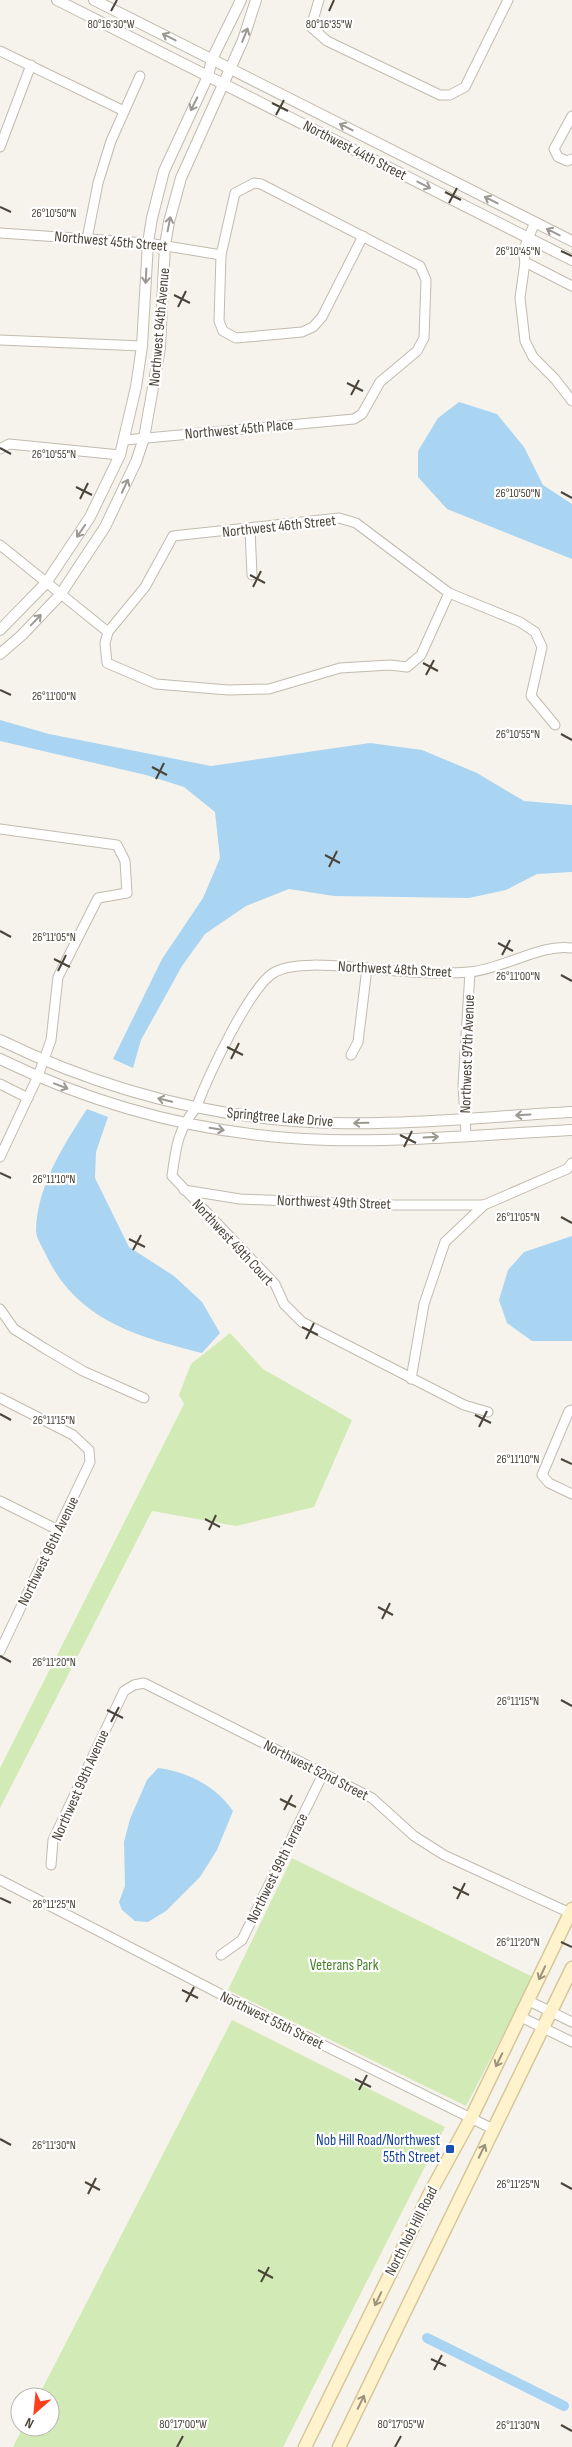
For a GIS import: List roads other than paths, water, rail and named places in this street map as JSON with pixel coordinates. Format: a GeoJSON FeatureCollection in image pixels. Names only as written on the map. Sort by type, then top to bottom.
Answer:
{"type":"FeatureCollection","features":[{"type":"Feature","properties":{"kind":"main road","name":"North Nob Hill Road"},"geometry":{"type":"LineString","coordinates":[[305,2447],[431,2192],[471,2118],[571,1911]]}},
{"type":"Feature","properties":{"kind":"main road","name":"North Nob Hill Road"},"geometry":{"type":"LineString","coordinates":[[339,2447],[572,1968]]}},
{"type":"Feature","properties":{"kind":"street","name":"Northwest 44th Street"},"geometry":{"type":"LineString","coordinates":[[57,0],[572,260]]}},
{"type":"Feature","properties":{"kind":"street","name":"Northwest 44th Street"},"geometry":{"type":"LineString","coordinates":[[94,0],[572,241]]}},
{"type":"Feature","properties":{"kind":"street","name":"Northwest 94th Avenue"},"geometry":{"type":"LineString","coordinates":[[0,630],[46,583],[90,517],[120,455],[125,440],[142,346],[148,243],[152,218],[164,171],[208,76],[212,59],[241,0]]}},
{"type":"Feature","properties":{"kind":"street","name":"Northwest 94th Avenue"},"geometry":{"type":"LineString","coordinates":[[0,654],[22,635],[60,595],[105,527],[136,462],[144,438],[160,348],[165,245],[181,178],[231,68],[249,25],[256,0]]}},
{"type":"Feature","properties":{"kind":"street"},"geometry":{"type":"LineString","coordinates":[[319,0],[311,27],[327,41],[440,95],[450,95],[465,86],[508,0]]}},
{"type":"Feature","properties":{"kind":"street"},"geometry":{"type":"LineString","coordinates":[[0,51],[124,111]]}},
{"type":"Feature","properties":{"kind":"street"},"geometry":{"type":"LineString","coordinates":[[0,148],[31,65]]}},
{"type":"Feature","properties":{"kind":"street"},"geometry":{"type":"LineString","coordinates":[[87,239],[98,183],[111,141],[140,76]]}},
{"type":"Feature","properties":{"kind":"street"},"geometry":{"type":"LineString","coordinates":[[572,116],[554,150],[558,157],[567,161],[572,159]]}},
{"type":"Feature","properties":{"kind":"street"},"geometry":{"type":"LineString","coordinates":[[254,182],[262,184],[363,236],[322,317],[313,327],[302,332],[236,338],[223,331],[219,322],[220,255],[235,193],[245,186],[254,182]]}},
{"type":"Feature","properties":{"kind":"street"},"geometry":{"type":"LineString","coordinates":[[535,222],[522,251],[524,262],[520,298],[525,341],[533,357],[555,379],[572,401]]}},
{"type":"Feature","properties":{"kind":"street","name":"Northwest 45th Street"},"geometry":{"type":"LineString","coordinates":[[0,234],[148,243],[220,255]]}},
{"type":"Feature","properties":{"kind":"street","name":"Northwest 45th Place"},"geometry":{"type":"LineString","coordinates":[[125,440],[354,418],[362,414],[380,382],[417,351],[424,338],[426,280],[420,266],[363,236]]}},
{"type":"Feature","properties":{"kind":"street"},"geometry":{"type":"LineString","coordinates":[[524,262],[572,286]]}},
{"type":"Feature","properties":{"kind":"street"},"geometry":{"type":"LineString","coordinates":[[0,340],[142,346]]}},
{"type":"Feature","properties":{"kind":"street"},"geometry":{"type":"LineString","coordinates":[[0,449],[9,444],[120,455]]}},
{"type":"Feature","properties":{"kind":"street","name":"Northwest 46th Street"},"geometry":{"type":"LineString","coordinates":[[108,632],[144,586],[173,536],[339,518],[356,523],[449,594],[520,622],[535,632],[542,647],[534,674],[531,696],[555,724]]}},
{"type":"Feature","properties":{"kind":"street"},"geometry":{"type":"LineString","coordinates":[[250,529],[252,575]]}},
{"type":"Feature","properties":{"kind":"street"},"geometry":{"type":"LineString","coordinates":[[0,545],[108,632],[105,643],[107,663],[156,684],[228,690],[269,689],[340,668],[390,665],[407,667],[421,655],[449,594]]}},
{"type":"Feature","properties":{"kind":"street"},"geometry":{"type":"LineString","coordinates":[[0,829],[117,845],[125,861],[127,893],[98,898],[58,977],[51,1040],[45,1061],[0,1157]]}},
{"type":"Feature","properties":{"kind":"street","name":"Northwest 48th Street"},"geometry":{"type":"LineString","coordinates":[[196,1108],[253,994],[275,971],[310,964],[470,972],[503,966],[559,946],[572,948]]}},
{"type":"Feature","properties":{"kind":"street"},"geometry":{"type":"LineString","coordinates":[[351,1055],[358,1042],[367,968]]}},
{"type":"Feature","properties":{"kind":"street","name":"Northwest 97th Avenue"},"geometry":{"type":"LineString","coordinates":[[466,1135],[463,1085],[470,972]]}},
{"type":"Feature","properties":{"kind":"street","name":"Springtree Lake Drive"},"geometry":{"type":"LineString","coordinates":[[0,1040],[45,1061],[111,1085],[196,1108],[257,1118],[368,1123],[572,1112]]}},
{"type":"Feature","properties":{"kind":"street","name":"Springtree Lake Drive"},"geometry":{"type":"LineString","coordinates":[[0,1059],[38,1076],[113,1104],[183,1123],[250,1134],[328,1140],[572,1130]]}},
{"type":"Feature","properties":{"kind":"street"},"geometry":{"type":"LineString","coordinates":[[0,1084],[28,1098]]}},
{"type":"Feature","properties":{"kind":"street","name":"Northwest 49th Court"},"geometry":{"type":"LineString","coordinates":[[196,1108],[183,1123],[172,1176],[275,1284],[284,1304],[302,1322],[464,1405],[488,1412]]}},
{"type":"Feature","properties":{"kind":"street"},"geometry":{"type":"LineString","coordinates":[[411,1379],[424,1304],[445,1242],[484,1205],[567,1169],[572,1162]]}},
{"type":"Feature","properties":{"kind":"street","name":"Northwest 49th Street"},"geometry":{"type":"LineString","coordinates":[[184,1190],[240,1199],[384,1205],[484,1205]]}},
{"type":"Feature","properties":{"kind":"street"},"geometry":{"type":"LineString","coordinates":[[2,1313],[14,1329],[44,1348],[83,1370],[144,1398]]}},
{"type":"Feature","properties":{"kind":"street","name":"Northwest 96th Avenue"},"geometry":{"type":"LineString","coordinates":[[0,1398],[73,1435],[89,1450],[90,1462],[87,1472],[0,1650]]}},
{"type":"Feature","properties":{"kind":"street"},"geometry":{"type":"LineString","coordinates":[[572,1410],[569,1411],[542,1475],[549,1483],[572,1494]]}},
{"type":"Feature","properties":{"kind":"street"},"geometry":{"type":"LineString","coordinates":[[0,1501],[58,1530]]}},
{"type":"Feature","properties":{"kind":"street","name":"Northwest 52nd Street"},"geometry":{"type":"LineString","coordinates":[[134,1685],[144,1683],[372,1798],[414,1836],[444,1856],[571,1911]]}},
{"type":"Feature","properties":{"kind":"street","name":"Northwest 99th Avenue"},"geometry":{"type":"LineString","coordinates":[[52,1865],[53,1840],[124,1691],[134,1685]]}},
{"type":"Feature","properties":{"kind":"street","name":"Northwest 99th Terrace"},"geometry":{"type":"LineString","coordinates":[[221,1955],[242,1940],[323,1774]]}},
{"type":"Feature","properties":{"kind":"street","name":"Northwest 55th Street"},"geometry":{"type":"LineString","coordinates":[[0,1880],[228,1998],[493,2129]]}},
{"type":"Feature","properties":{"kind":"street"},"geometry":{"type":"LineString","coordinates":[[529,2001],[572,2022]]}},
{"type":"Feature","properties":{"kind":"street"},"geometry":{"type":"LineString","coordinates":[[521,2017],[572,2042]]}},
{"type":"Feature","properties":{"kind":"water"},"geometry":{"type":"Polygon","coordinates":[[[459,402],[497,414],[524,447],[543,485],[572,504],[572,559],[447,509],[418,477],[418,451],[438,418],[459,402]]]}},
{"type":"Feature","properties":{"kind":"water"},"geometry":{"type":"Polygon","coordinates":[[[0,720],[49,734],[211,766],[370,743],[422,750],[477,773],[524,801],[572,805],[572,872],[537,874],[506,890],[469,898],[334,896],[289,889],[246,906],[205,934],[182,966],[141,1040],[133,1068],[113,1059],[162,959],[203,898],[220,858],[215,812],[184,787],[146,775],[0,741],[0,720]]]}},
{"type":"Feature","properties":{"kind":"water"},"geometry":{"type":"Polygon","coordinates":[[[87,1109],[108,1117],[96,1152],[95,1178],[129,1247],[174,1276],[202,1302],[220,1333],[202,1353],[134,1333],[113,1324],[94,1312],[77,1298],[61,1280],[39,1241],[36,1234],[37,1214],[46,1182],[69,1137],[87,1109]]]}},
{"type":"Feature","properties":{"kind":"water"},"geometry":{"type":"Polygon","coordinates":[[[572,1236],[572,1341],[532,1341],[507,1323],[499,1300],[508,1270],[524,1252],[572,1236]]]}},
{"type":"Feature","properties":{"kind":"water"},"geometry":{"type":"Polygon","coordinates":[[[158,1768],[180,1773],[210,1787],[233,1811],[217,1850],[200,1877],[166,1911],[148,1922],[135,1921],[122,1910],[119,1902],[125,1886],[124,1842],[130,1819],[147,1780],[158,1768]]]}},
{"type":"Feature","properties":{"kind":"waterway"},"geometry":{"type":"LineString","coordinates":[[427,2338],[564,2406]]}},
{"type":"Feature","properties":{"kind":"place","name":"Nob Hill Road/Northwest 55th Street"},"geometry":{"type":"Point","coordinates":[450,2149]}},
{"type":"Feature","properties":{"kind":"park label","name":"Veterans Park"},"geometry":{"type":"Point","coordinates":[344,1965]}}]}
